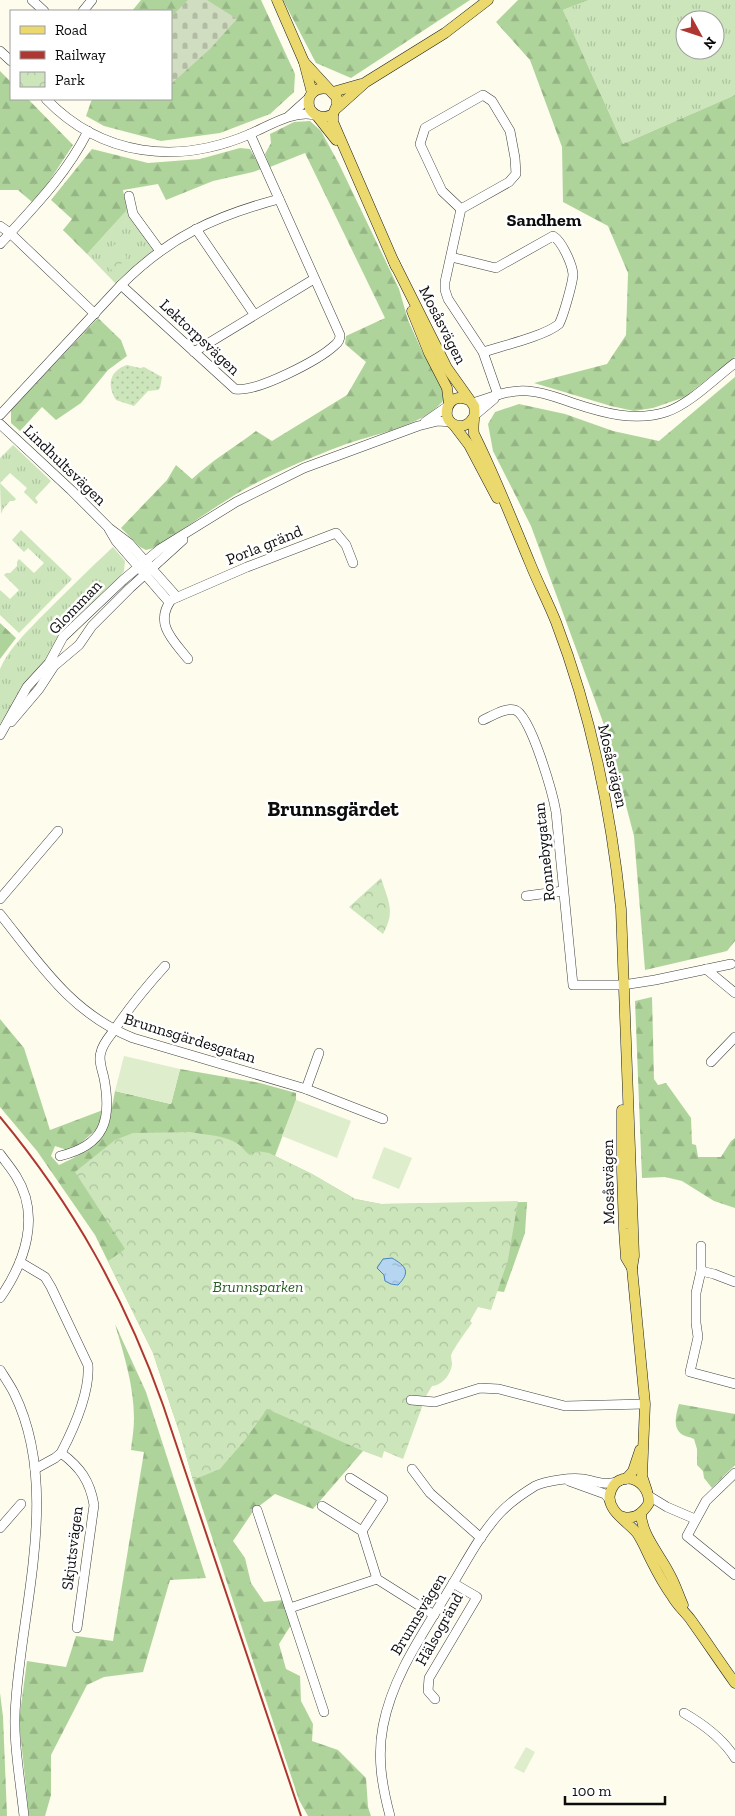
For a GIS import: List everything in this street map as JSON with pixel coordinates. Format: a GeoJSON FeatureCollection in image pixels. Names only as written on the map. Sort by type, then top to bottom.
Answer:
{"type":"FeatureCollection","features":[{"type":"Feature","properties":{"kind":"main road"},"geometry":{"type":"LineString","coordinates":[[276,0],[304,62],[310,95],[310,109],[316,116],[323,117],[335,111],[366,82],[445,33],[488,0]]}},
{"type":"Feature","properties":{"kind":"main road"},"geometry":{"type":"LineString","coordinates":[[304,62],[337,98],[335,111]]}},
{"type":"Feature","properties":{"kind":"main road"},"geometry":{"type":"LineString","coordinates":[[310,95],[318,88],[330,90],[366,82]]}},
{"type":"Feature","properties":{"kind":"main road","name":"Mosåsvägen"},"geometry":{"type":"LineString","coordinates":[[335,111],[333,122],[394,262],[447,368],[471,402]]}},
{"type":"Feature","properties":{"kind":"main road","name":"Mosåsvägen"},"geometry":{"type":"LineString","coordinates":[[316,116],[348,158]]}},
{"type":"Feature","properties":{"kind":"main road","name":"Mosåsvägen"},"geometry":{"type":"LineString","coordinates":[[394,262],[422,338],[447,388],[448,405]]}},
{"type":"Feature","properties":{"kind":"main road"},"geometry":{"type":"LineString","coordinates":[[458,398],[471,402],[474,416],[469,423],[463,426],[452,423],[447,414],[448,405],[458,398]]}},
{"type":"Feature","properties":{"kind":"main road","name":"Mosåsvägen"},"geometry":{"type":"LineString","coordinates":[[474,416],[474,434],[489,474],[556,621],[572,667],[598,760],[616,862],[621,910],[625,1064],[634,1256],[632,1268],[645,1404],[642,1476],[648,1494]]}},
{"type":"Feature","properties":{"kind":"main road","name":"Mosåsvägen"},"geometry":{"type":"LineString","coordinates":[[452,423],[489,474]]}},
{"type":"Feature","properties":{"kind":"main road","name":"Mosåsvägen"},"geometry":{"type":"LineString","coordinates":[[624,1480],[633,1470],[638,1454],[644,1445]]}},
{"type":"Feature","properties":{"kind":"main road"},"geometry":{"type":"LineString","coordinates":[[690,1620],[670,1575],[646,1533],[641,1519],[649,1503],[648,1494],[638,1481],[624,1480],[611,1491],[610,1500],[614,1509],[642,1540],[651,1561],[671,1595],[735,1683]]}},
{"type":"Feature","properties":{"kind":"main road"},"geometry":{"type":"LineString","coordinates":[[621,1516],[630,1518],[644,1511]]}},
{"type":"Feature","properties":{"kind":"street"},"geometry":{"type":"LineString","coordinates":[[32,0],[43,10]]}},
{"type":"Feature","properties":{"kind":"street"},"geometry":{"type":"LineString","coordinates":[[84,10],[92,0]]}},
{"type":"Feature","properties":{"kind":"street"},"geometry":{"type":"LineString","coordinates":[[0,51],[10,60]]}},
{"type":"Feature","properties":{"kind":"street"},"geometry":{"type":"LineString","coordinates":[[286,118],[310,95]]}},
{"type":"Feature","properties":{"kind":"street"},"geometry":{"type":"LineString","coordinates":[[461,209],[442,191],[420,144],[425,128],[483,95],[492,101],[510,131],[516,174],[508,182],[461,209],[445,282],[447,295],[484,352],[498,395]]}},
{"type":"Feature","properties":{"kind":"street"},"geometry":{"type":"LineString","coordinates":[[47,100],[61,113],[88,131],[113,142],[153,151],[178,152],[216,147],[286,118],[303,113],[316,116]]}},
{"type":"Feature","properties":{"kind":"street"},"geometry":{"type":"LineString","coordinates":[[0,244],[61,176],[88,131]]}},
{"type":"Feature","properties":{"kind":"street","name":"Lektorpsvägen"},"geometry":{"type":"LineString","coordinates":[[122,285],[226,383],[238,390],[293,372],[336,345],[340,335],[250,134]]}},
{"type":"Feature","properties":{"kind":"street"},"geometry":{"type":"LineString","coordinates":[[129,196],[133,214],[160,251]]}},
{"type":"Feature","properties":{"kind":"street"},"geometry":{"type":"LineString","coordinates":[[0,415],[122,285],[160,251],[196,229],[219,218],[279,199]]}},
{"type":"Feature","properties":{"kind":"street"},"geometry":{"type":"LineString","coordinates":[[0,226],[95,314]]}},
{"type":"Feature","properties":{"kind":"street"},"geometry":{"type":"LineString","coordinates":[[196,229],[254,314]]}},
{"type":"Feature","properties":{"kind":"street"},"geometry":{"type":"LineString","coordinates":[[451,257],[496,268],[553,236],[558,238],[563,245],[573,274],[560,321],[555,328],[484,352]]}},
{"type":"Feature","properties":{"kind":"street"},"geometry":{"type":"LineString","coordinates":[[194,352],[314,279]]}},
{"type":"Feature","properties":{"kind":"street"},"geometry":{"type":"LineString","coordinates":[[471,402],[515,391],[528,391],[548,394],[596,410],[626,417],[646,416],[667,412],[680,405],[735,363]]}},
{"type":"Feature","properties":{"kind":"street"},"geometry":{"type":"LineString","coordinates":[[474,416],[498,395]]}},
{"type":"Feature","properties":{"kind":"street","name":"Glomman"},"geometry":{"type":"LineString","coordinates":[[418,426],[448,405]]}},
{"type":"Feature","properties":{"kind":"street","name":"Glomman"},"geometry":{"type":"LineString","coordinates":[[1,734],[27,687],[49,663],[64,637],[160,549],[236,502],[304,468],[418,426],[438,421],[452,423]]}},
{"type":"Feature","properties":{"kind":"street","name":"Lindhultsvägen"},"geometry":{"type":"LineString","coordinates":[[0,424],[109,528],[116,541],[149,571],[173,600]]}},
{"type":"Feature","properties":{"kind":"street","name":"Glomman"},"geometry":{"type":"LineString","coordinates":[[1,734],[39,689],[54,666],[75,649],[92,626],[198,527]]}},
{"type":"Feature","properties":{"kind":"street","name":"Porla gränd"},"geometry":{"type":"LineString","coordinates":[[173,600],[247,567],[336,533],[346,545],[353,564]]}},
{"type":"Feature","properties":{"kind":"street"},"geometry":{"type":"LineString","coordinates":[[173,600],[166,607],[164,618],[166,629],[188,659]]}},
{"type":"Feature","properties":{"kind":"street","name":"Ronnebygatan"},"geometry":{"type":"LineString","coordinates":[[483,720],[506,710],[514,709],[519,712],[524,718],[540,755],[553,795],[573,985],[623,986]]}},
{"type":"Feature","properties":{"kind":"street"},"geometry":{"type":"LineString","coordinates":[[0,899],[58,831]]}},
{"type":"Feature","properties":{"kind":"street"},"geometry":{"type":"LineString","coordinates":[[526,896],[563,891]]}},
{"type":"Feature","properties":{"kind":"street","name":"Brunnsgärdesgatan"},"geometry":{"type":"LineString","coordinates":[[0,914],[60,989],[88,1014],[114,1030],[133,1038],[306,1089],[383,1119]]}},
{"type":"Feature","properties":{"kind":"street"},"geometry":{"type":"LineString","coordinates":[[623,986],[731,964]]}},
{"type":"Feature","properties":{"kind":"street"},"geometry":{"type":"LineString","coordinates":[[60,1156],[71,1154],[90,1144],[105,1123],[108,1102],[100,1053],[126,1012],[165,966]]}},
{"type":"Feature","properties":{"kind":"street"},"geometry":{"type":"LineString","coordinates":[[706,969],[735,992]]}},
{"type":"Feature","properties":{"kind":"street"},"geometry":{"type":"LineString","coordinates":[[711,1062],[735,1037]]}},
{"type":"Feature","properties":{"kind":"street"},"geometry":{"type":"LineString","coordinates":[[306,1089],[319,1053]]}},
{"type":"Feature","properties":{"kind":"street"},"geometry":{"type":"LineString","coordinates":[[0,1154],[16,1176],[27,1204],[29,1232],[20,1262],[0,1298]]}},
{"type":"Feature","properties":{"kind":"street"},"geometry":{"type":"LineString","coordinates":[[701,1246],[701,1271],[696,1293],[698,1337],[690,1372],[735,1384]]}},
{"type":"Feature","properties":{"kind":"street"},"geometry":{"type":"LineString","coordinates":[[20,1262],[45,1278],[51,1287],[88,1365],[89,1376],[87,1388],[60,1452],[55,1458],[35,1469]]}},
{"type":"Feature","properties":{"kind":"street"},"geometry":{"type":"LineString","coordinates":[[701,1271],[735,1282]]}},
{"type":"Feature","properties":{"kind":"street"},"geometry":{"type":"LineString","coordinates":[[0,1370],[14,1393],[24,1418],[35,1469],[37,1504],[36,1540],[14,1723],[24,1816]]}},
{"type":"Feature","properties":{"kind":"street"},"geometry":{"type":"LineString","coordinates":[[411,1400],[435,1402],[480,1388],[499,1389],[564,1406],[645,1404]]}},
{"type":"Feature","properties":{"kind":"street","name":"Skjutsvägen"},"geometry":{"type":"LineString","coordinates":[[60,1452],[84,1474],[92,1491],[94,1505],[77,1628]]}},
{"type":"Feature","properties":{"kind":"street"},"geometry":{"type":"LineString","coordinates":[[412,1469],[430,1493],[481,1538]]}},
{"type":"Feature","properties":{"kind":"street"},"geometry":{"type":"LineString","coordinates":[[735,1473],[712,1495],[695,1519],[687,1536],[735,1575]]}},
{"type":"Feature","properties":{"kind":"street"},"geometry":{"type":"LineString","coordinates":[[350,1478],[383,1499],[362,1531]]}},
{"type":"Feature","properties":{"kind":"street","name":"Brunnsvägen"},"geometry":{"type":"LineString","coordinates":[[390,1816],[384,1796],[381,1748],[383,1727],[397,1681],[434,1615],[481,1538],[499,1514],[536,1485],[552,1480],[582,1478],[605,1484],[624,1480]]}},
{"type":"Feature","properties":{"kind":"street","name":"Brunnsvägen"},"geometry":{"type":"LineString","coordinates":[[566,1480],[605,1494],[610,1500]]}},
{"type":"Feature","properties":{"kind":"street"},"geometry":{"type":"LineString","coordinates":[[648,1494],[667,1507],[695,1519]]}},
{"type":"Feature","properties":{"kind":"street"},"geometry":{"type":"LineString","coordinates":[[0,1528],[21,1504]]}},
{"type":"Feature","properties":{"kind":"street"},"geometry":{"type":"LineString","coordinates":[[322,1506],[362,1531],[377,1579],[434,1615]]}},
{"type":"Feature","properties":{"kind":"street"},"geometry":{"type":"LineString","coordinates":[[644,1511],[667,1507]]}},
{"type":"Feature","properties":{"kind":"street"},"geometry":{"type":"LineString","coordinates":[[258,1510],[324,1712]]}},
{"type":"Feature","properties":{"kind":"street"},"geometry":{"type":"LineString","coordinates":[[290,1608],[377,1579]]}},
{"type":"Feature","properties":{"kind":"street","name":"Hälsogränd"},"geometry":{"type":"LineString","coordinates":[[435,1699],[428,1691],[429,1678],[477,1598],[453,1583]]}},
{"type":"Feature","properties":{"kind":"street"},"geometry":{"type":"LineString","coordinates":[[684,1712],[705,1727],[735,1758]]}},
{"type":"Feature","properties":{"kind":"green space"},"geometry":{"type":"Polygon","coordinates":[[[141,0],[261,0],[295,74],[294,92],[270,114],[220,133],[161,141],[104,126],[86,116],[92,100],[172,100],[172,10],[133,10],[141,0]]]}},
{"type":"Feature","properties":{"kind":"green space"},"geometry":{"type":"Polygon","coordinates":[[[188,0],[207,0],[237,19],[210,49],[172,83],[172,16],[188,0]]]}},
{"type":"Feature","properties":{"kind":"green space"},"geometry":{"type":"Polygon","coordinates":[[[283,0],[470,0],[351,78],[316,63],[283,0]]]}},
{"type":"Feature","properties":{"kind":"green space"},"geometry":{"type":"Polygon","coordinates":[[[518,0],[589,0],[563,10],[623,144],[735,95],[735,357],[685,397],[653,408],[634,411],[534,383],[607,364],[626,335],[628,273],[608,226],[563,202],[562,147],[530,60],[496,22],[518,0]]]}},
{"type":"Feature","properties":{"kind":"green space"},"geometry":{"type":"Polygon","coordinates":[[[589,0],[735,0],[735,95],[623,144],[563,10],[589,0]]]}},
{"type":"Feature","properties":{"kind":"green space"},"geometry":{"type":"Polygon","coordinates":[[[0,71],[10,81],[10,100],[29,100],[73,145],[46,186],[32,202],[18,190],[0,190],[0,71]]]}},
{"type":"Feature","properties":{"kind":"green space"},"geometry":{"type":"Polygon","coordinates":[[[310,121],[321,131],[339,164],[399,289],[408,320],[422,351],[442,386],[446,397],[426,416],[412,423],[327,451],[256,483],[220,504],[154,548],[146,550],[140,547],[121,528],[167,480],[176,465],[192,479],[256,431],[272,441],[347,395],[366,362],[345,344],[346,336],[385,318],[305,153],[270,167],[265,154],[271,143],[270,134],[294,122],[310,121]]]}},
{"type":"Feature","properties":{"kind":"green space"},"geometry":{"type":"Polygon","coordinates":[[[240,148],[250,149],[261,169],[213,181],[166,200],[158,184],[123,190],[127,210],[87,254],[63,230],[72,219],[51,200],[92,149],[148,163],[200,159],[240,148]]]}},
{"type":"Feature","properties":{"kind":"green space"},"geometry":{"type":"Polygon","coordinates":[[[127,210],[156,248],[116,284],[87,254],[127,210]]]}},
{"type":"Feature","properties":{"kind":"green space"},"geometry":{"type":"Polygon","coordinates":[[[116,243],[127,257],[114,272],[104,263],[104,258],[116,255],[111,248],[116,243]]]}},
{"type":"Feature","properties":{"kind":"green space"},"geometry":{"type":"Polygon","coordinates":[[[98,318],[121,340],[127,356],[108,370],[81,403],[56,420],[42,407],[20,431],[11,423],[11,410],[98,318]]]}},
{"type":"Feature","properties":{"kind":"green space"},"geometry":{"type":"Polygon","coordinates":[[[127,365],[144,367],[162,377],[160,388],[148,391],[134,406],[116,400],[111,389],[113,375],[116,371],[127,365]]]}},
{"type":"Feature","properties":{"kind":"green space"},"geometry":{"type":"Polygon","coordinates":[[[735,377],[735,941],[727,951],[645,970],[634,836],[607,733],[531,526],[493,451],[488,424],[495,412],[519,404],[565,414],[613,431],[659,441],[735,377]]]}},
{"type":"Feature","properties":{"kind":"green space"},"geometry":{"type":"Polygon","coordinates":[[[13,445],[51,481],[35,498],[38,502],[36,504],[24,492],[27,488],[10,473],[0,483],[0,458],[13,445]]]}},
{"type":"Feature","properties":{"kind":"green space"},"geometry":{"type":"Polygon","coordinates":[[[0,483],[16,499],[10,501],[1,514],[0,483]]]}},
{"type":"Feature","properties":{"kind":"green space"},"geometry":{"type":"Polygon","coordinates":[[[21,530],[72,579],[19,633],[0,615],[0,590],[10,599],[19,590],[4,575],[10,573],[17,566],[19,559],[34,573],[44,563],[28,548],[24,552],[12,540],[21,530]]]}},
{"type":"Feature","properties":{"kind":"green space"},"geometry":{"type":"Polygon","coordinates":[[[113,547],[125,561],[124,571],[115,584],[80,616],[61,630],[50,657],[27,682],[0,724],[0,669],[7,655],[38,620],[113,547]]]}},
{"type":"Feature","properties":{"kind":"green space"},"geometry":{"type":"Polygon","coordinates":[[[0,623],[16,638],[0,659],[0,623]]]}},
{"type":"Feature","properties":{"kind":"green space"},"geometry":{"type":"Polygon","coordinates":[[[381,878],[390,906],[389,919],[383,934],[349,907],[381,878]]]}},
{"type":"Feature","properties":{"kind":"green space"},"geometry":{"type":"Polygon","coordinates":[[[652,997],[654,1079],[658,1085],[666,1083],[691,1118],[692,1144],[696,1145],[698,1157],[721,1157],[735,1138],[735,1208],[714,1201],[682,1181],[665,1177],[642,1178],[635,1001],[652,997]]]}},
{"type":"Feature","properties":{"kind":"green space","name":"Brunnsparken"},"geometry":{"type":"Polygon","coordinates":[[[0,1019],[24,1048],[50,1130],[103,1110],[99,1127],[81,1143],[67,1150],[55,1146],[51,1156],[59,1165],[84,1152],[97,1140],[109,1117],[115,1091],[171,1104],[180,1069],[260,1083],[296,1093],[296,1100],[275,1156],[312,1174],[355,1199],[381,1204],[527,1202],[525,1233],[504,1292],[497,1291],[385,1232],[239,1447],[267,1408],[385,1387],[363,1451],[313,1509],[275,1494],[254,1510],[233,1541],[245,1558],[251,1583],[264,1602],[283,1600],[291,1625],[279,1644],[286,1669],[300,1676],[301,1701],[313,1724],[312,1741],[338,1750],[366,1778],[368,1807],[371,1816],[308,1816],[299,1800],[153,1353],[95,1235],[37,1151],[0,1107],[0,1019]]]}},
{"type":"Feature","properties":{"kind":"green space"},"geometry":{"type":"Polygon","coordinates":[[[124,1056],[180,1069],[171,1104],[115,1091],[124,1056]]]}},
{"type":"Feature","properties":{"kind":"green space"},"geometry":{"type":"Polygon","coordinates":[[[296,1100],[351,1121],[337,1158],[282,1136],[296,1100]]]}},
{"type":"Feature","properties":{"kind":"green space","name":"Brunnsparken"},"geometry":{"type":"Polygon","coordinates":[[[190,1132],[233,1141],[250,1155],[257,1151],[269,1153],[312,1174],[355,1199],[381,1204],[518,1201],[508,1260],[491,1310],[478,1307],[470,1321],[472,1323],[452,1353],[452,1364],[448,1375],[440,1384],[432,1386],[426,1396],[403,1459],[384,1451],[382,1458],[267,1409],[245,1440],[220,1469],[193,1480],[153,1353],[108,1261],[125,1249],[75,1172],[115,1140],[133,1133],[190,1132]]]}},
{"type":"Feature","properties":{"kind":"green space"},"geometry":{"type":"Polygon","coordinates":[[[384,1147],[412,1158],[399,1189],[372,1178],[384,1147]]]}},
{"type":"Feature","properties":{"kind":"green space"},"geometry":{"type":"Polygon","coordinates":[[[115,1324],[146,1392],[206,1578],[170,1580],[143,1672],[104,1677],[87,1685],[51,1755],[51,1795],[45,1816],[29,1816],[19,1721],[27,1661],[66,1667],[76,1636],[113,1641],[144,1452],[131,1450],[134,1407],[128,1371],[115,1324]]]}},
{"type":"Feature","properties":{"kind":"green space"},"geometry":{"type":"Polygon","coordinates":[[[679,1404],[735,1414],[735,1465],[712,1488],[704,1478],[703,1471],[697,1465],[697,1449],[694,1439],[683,1435],[677,1429],[676,1421],[679,1404]]]}},
{"type":"Feature","properties":{"kind":"green space"},"geometry":{"type":"Polygon","coordinates":[[[0,1693],[3,1717],[7,1816],[0,1816],[0,1693]]]}},
{"type":"Feature","properties":{"kind":"green space"},"geometry":{"type":"Polygon","coordinates":[[[526,1747],[535,1752],[524,1773],[514,1768],[526,1747]]]}},
{"type":"Feature","properties":{"kind":"water"},"geometry":{"type":"Polygon","coordinates":[[[392,1258],[401,1264],[406,1273],[398,1285],[385,1281],[384,1275],[377,1268],[383,1259],[392,1258]]]}},
{"type":"Feature","properties":{"kind":"railway"},"geometry":{"type":"LineString","coordinates":[[0,1117],[51,1184],[74,1219],[95,1254],[132,1327],[163,1405],[301,1816]]}},
{"type":"Feature","properties":{"kind":"district","name":"Sandhem"},"geometry":{"type":"Point","coordinates":[544,220]}},
{"type":"Feature","properties":{"kind":"district","name":"Brunnsgärdet"},"geometry":{"type":"Point","coordinates":[333,808]}}]}
